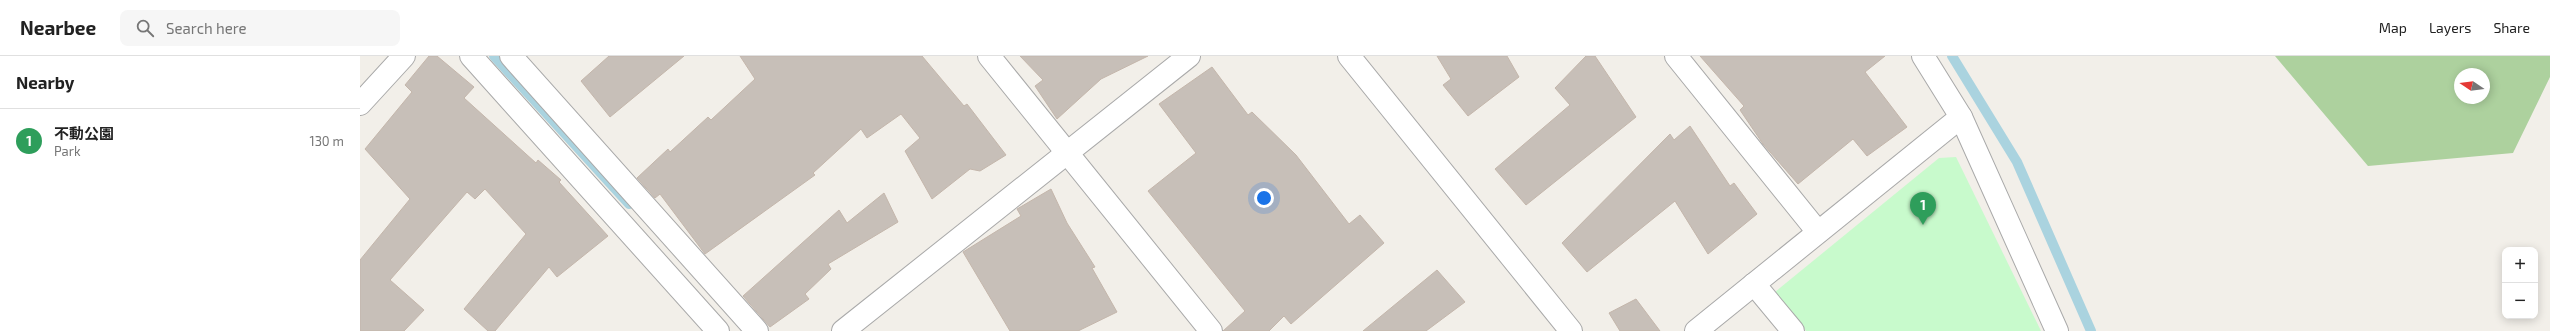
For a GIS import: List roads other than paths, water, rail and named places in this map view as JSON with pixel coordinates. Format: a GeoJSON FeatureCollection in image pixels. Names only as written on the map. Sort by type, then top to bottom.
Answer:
{"type":"FeatureCollection","features":[{"type":"Feature","properties":{"kind":"street"},"geometry":{"type":"LineString","coordinates":[[360,104],[404,56]]}},
{"type":"Feature","properties":{"kind":"street"},"geometry":{"type":"LineString","coordinates":[[471,56],[718,331]]}},
{"type":"Feature","properties":{"kind":"street"},"geometry":{"type":"LineString","coordinates":[[511,56],[757,331]]}},
{"type":"Feature","properties":{"kind":"street"},"geometry":{"type":"LineString","coordinates":[[989,56],[1211,331]]}},
{"type":"Feature","properties":{"kind":"street"},"geometry":{"type":"LineString","coordinates":[[843,331],[1189,56]]}},
{"type":"Feature","properties":{"kind":"street"},"geometry":{"type":"LineString","coordinates":[[1349,56],[1571,331]]}},
{"type":"Feature","properties":{"kind":"street"},"geometry":{"type":"LineString","coordinates":[[1676,56],[1818,232]]}},
{"type":"Feature","properties":{"kind":"street"},"geometry":{"type":"LineString","coordinates":[[1923,56],[1961,117],[2057,331]]}},
{"type":"Feature","properties":{"kind":"street"},"geometry":{"type":"LineString","coordinates":[[1696,331],[1961,117]]}},
{"type":"Feature","properties":{"kind":"street"},"geometry":{"type":"LineString","coordinates":[[1754,284],[1793,331]]}},
{"type":"Feature","properties":{"kind":"waterway"},"geometry":{"type":"LineString","coordinates":[[494,56],[629,204]]}},
{"type":"Feature","properties":{"kind":"waterway"},"geometry":{"type":"LineString","coordinates":[[1952,56],[2017,162],[2091,331]]}},
{"type":"Feature","properties":{"kind":"place","name":"不動公園"},"geometry":{"type":"Point","coordinates":[1923,225]}}]}
